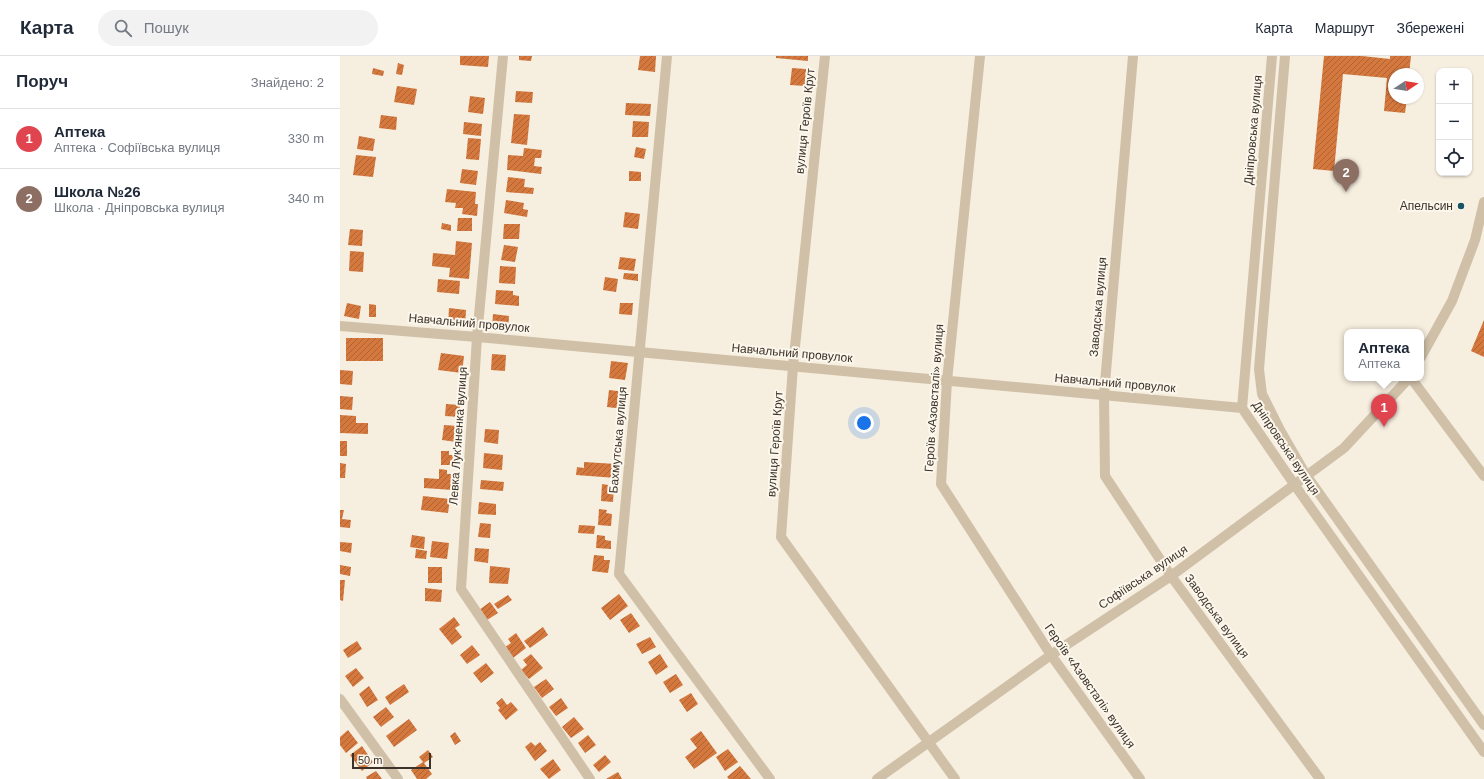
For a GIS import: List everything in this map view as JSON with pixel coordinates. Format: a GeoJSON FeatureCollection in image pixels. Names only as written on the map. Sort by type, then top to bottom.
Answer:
{"type":"FeatureCollection","features":[{"type":"Feature","properties":{"kind":"street","name":"Левка Лук'яненка вулиця"},"geometry":{"type":"LineString","coordinates":[[503,56],[477,337],[461,589],[590,779]]}},
{"type":"Feature","properties":{"kind":"street","name":"Бахмутська вулиця"},"geometry":{"type":"LineString","coordinates":[[667,56],[619,574],[770,779]]}},
{"type":"Feature","properties":{"kind":"street","name":"вулиця Героїв Крут"},"geometry":{"type":"LineString","coordinates":[[825,56],[793,366],[781,537],[955,779]]}},
{"type":"Feature","properties":{"kind":"street","name":"Героїв «Азовсталі» вулиця"},"geometry":{"type":"LineString","coordinates":[[980,56],[948,381],[941,484],[1051,655],[1140,779]]}},
{"type":"Feature","properties":{"kind":"street","name":"Заводська вулиця"},"geometry":{"type":"LineString","coordinates":[[1133,56],[1104,395],[1105,476],[1171,576],[1320,779]]}},
{"type":"Feature","properties":{"kind":"street","name":"Дніпровська вулиця"},"geometry":{"type":"LineString","coordinates":[[1272,56],[1242,408],[1484,752]]}},
{"type":"Feature","properties":{"kind":"street","name":"Дніпровська вулиця"},"geometry":{"type":"LineString","coordinates":[[1285,56],[1259,370],[1262,394],[1280,430],[1306,475],[1484,725]]}},
{"type":"Feature","properties":{"kind":"street"},"geometry":{"type":"LineString","coordinates":[[1424,352],[1452,301],[1475,240],[1483,210]]}},
{"type":"Feature","properties":{"kind":"street","name":"Навчальний провулок"},"geometry":{"type":"LineString","coordinates":[[340,326],[477,337],[1242,408]]}},
{"type":"Feature","properties":{"kind":"street","name":"Софіївська вулиця"},"geometry":{"type":"LineString","coordinates":[[877,779],[1051,655],[1171,576],[1344,448],[1407,381]]}},
{"type":"Feature","properties":{"kind":"street"},"geometry":{"type":"LineString","coordinates":[[1412,381],[1484,476]]}},
{"type":"Feature","properties":{"kind":"street"},"geometry":{"type":"LineString","coordinates":[[340,699],[398,779]]}},
{"type":"Feature","properties":{"kind":"building"},"geometry":{"type":"Polygon","coordinates":[[[460,56],[489,56],[488,67],[460,65],[460,56]]]}},
{"type":"Feature","properties":{"kind":"building"},"geometry":{"type":"Polygon","coordinates":[[[519,56],[532,56],[531,61],[519,60],[519,56]]]}},
{"type":"Feature","properties":{"kind":"building"},"geometry":{"type":"Polygon","coordinates":[[[640,56],[656,56],[655,72],[638,70],[640,56]]]}},
{"type":"Feature","properties":{"kind":"building"},"geometry":{"type":"Polygon","coordinates":[[[776,56],[808,56],[808,61],[776,58],[776,56]]]}},
{"type":"Feature","properties":{"kind":"building"},"geometry":{"type":"Polygon","coordinates":[[[1324,56],[1362,56],[1390,59],[1390,56],[1411,56],[1410,68],[1388,68],[1388,104],[1406,104],[1405,113],[1384,111],[1387,78],[1343,74],[1334,171],[1313,169],[1324,56]]]}},
{"type":"Feature","properties":{"kind":"building"},"geometry":{"type":"Polygon","coordinates":[[[398,63],[404,65],[402,75],[396,74],[398,63]]]}},
{"type":"Feature","properties":{"kind":"building"},"geometry":{"type":"Polygon","coordinates":[[[373,68],[384,71],[383,76],[372,74],[373,68]]]}},
{"type":"Feature","properties":{"kind":"building"},"geometry":{"type":"Polygon","coordinates":[[[792,68],[806,69],[805,86],[790,85],[792,68]]]}},
{"type":"Feature","properties":{"kind":"building"},"geometry":{"type":"Polygon","coordinates":[[[397,86],[417,89],[414,105],[394,102],[397,86]]]}},
{"type":"Feature","properties":{"kind":"building"},"geometry":{"type":"Polygon","coordinates":[[[516,91],[533,92],[532,103],[515,102],[516,91]]]}},
{"type":"Feature","properties":{"kind":"building"},"geometry":{"type":"Polygon","coordinates":[[[470,96],[485,98],[483,114],[468,112],[470,96]]]}},
{"type":"Feature","properties":{"kind":"building"},"geometry":{"type":"Polygon","coordinates":[[[626,103],[651,104],[650,116],[625,115],[626,103]]]}},
{"type":"Feature","properties":{"kind":"building"},"geometry":{"type":"Polygon","coordinates":[[[514,114],[530,115],[527,145],[511,143],[514,114]]]}},
{"type":"Feature","properties":{"kind":"building"},"geometry":{"type":"Polygon","coordinates":[[[381,115],[397,117],[396,130],[379,128],[381,115]]]}},
{"type":"Feature","properties":{"kind":"building"},"geometry":{"type":"Polygon","coordinates":[[[633,121],[649,122],[648,137],[632,137],[633,121]]]}},
{"type":"Feature","properties":{"kind":"building"},"geometry":{"type":"Polygon","coordinates":[[[464,122],[482,124],[481,136],[463,134],[464,122]]]}},
{"type":"Feature","properties":{"kind":"building"},"geometry":{"type":"Polygon","coordinates":[[[359,136],[375,139],[373,151],[357,149],[359,136]]]}},
{"type":"Feature","properties":{"kind":"building"},"geometry":{"type":"Polygon","coordinates":[[[468,138],[481,139],[479,160],[466,159],[468,138]]]}},
{"type":"Feature","properties":{"kind":"building"},"geometry":{"type":"Polygon","coordinates":[[[636,147],[646,149],[644,159],[634,157],[636,147]]]}},
{"type":"Feature","properties":{"kind":"building"},"geometry":{"type":"Polygon","coordinates":[[[524,148],[542,150],[541,158],[535,158],[534,166],[542,167],[541,174],[507,170],[508,155],[523,156],[524,148]]]}},
{"type":"Feature","properties":{"kind":"building"},"geometry":{"type":"Polygon","coordinates":[[[356,155],[376,157],[373,177],[353,175],[356,155]]]}},
{"type":"Feature","properties":{"kind":"building"},"geometry":{"type":"Polygon","coordinates":[[[462,169],[478,171],[476,185],[460,183],[462,169]]]}},
{"type":"Feature","properties":{"kind":"building"},"geometry":{"type":"Polygon","coordinates":[[[629,171],[641,172],[641,181],[629,181],[629,171]]]}},
{"type":"Feature","properties":{"kind":"building"},"geometry":{"type":"Polygon","coordinates":[[[508,177],[525,179],[524,187],[534,188],[533,194],[506,192],[508,177]]]}},
{"type":"Feature","properties":{"kind":"building"},"geometry":{"type":"Polygon","coordinates":[[[447,189],[476,192],[475,204],[478,204],[477,216],[462,214],[463,208],[455,208],[456,203],[445,202],[447,189]]]}},
{"type":"Feature","properties":{"kind":"building"},"geometry":{"type":"Polygon","coordinates":[[[506,200],[524,203],[523,209],[528,210],[527,217],[504,213],[506,200]]]}},
{"type":"Feature","properties":{"kind":"building"},"geometry":{"type":"Polygon","coordinates":[[[625,212],[640,214],[638,229],[623,227],[625,212]]]}},
{"type":"Feature","properties":{"kind":"building"},"geometry":{"type":"Polygon","coordinates":[[[458,218],[472,218],[472,231],[457,231],[458,218]]]}},
{"type":"Feature","properties":{"kind":"building"},"geometry":{"type":"Polygon","coordinates":[[[442,223],[451,225],[451,231],[441,229],[442,223]]]}},
{"type":"Feature","properties":{"kind":"building"},"geometry":{"type":"Polygon","coordinates":[[[504,224],[520,224],[519,239],[503,239],[504,224]]]}},
{"type":"Feature","properties":{"kind":"building"},"geometry":{"type":"Polygon","coordinates":[[[350,229],[363,230],[362,246],[348,245],[350,229]]]}},
{"type":"Feature","properties":{"kind":"building"},"geometry":{"type":"Polygon","coordinates":[[[456,241],[472,243],[469,279],[449,277],[450,268],[432,266],[433,253],[455,255],[456,241]]]}},
{"type":"Feature","properties":{"kind":"building"},"geometry":{"type":"Polygon","coordinates":[[[504,245],[518,247],[515,262],[501,260],[504,245]]]}},
{"type":"Feature","properties":{"kind":"building"},"geometry":{"type":"Polygon","coordinates":[[[350,251],[364,252],[363,272],[349,271],[350,251]]]}},
{"type":"Feature","properties":{"kind":"building"},"geometry":{"type":"Polygon","coordinates":[[[620,257],[636,259],[634,271],[618,269],[620,257]]]}},
{"type":"Feature","properties":{"kind":"building"},"geometry":{"type":"Polygon","coordinates":[[[500,266],[516,267],[515,284],[499,283],[500,266]]]}},
{"type":"Feature","properties":{"kind":"building"},"geometry":{"type":"Polygon","coordinates":[[[624,273],[638,274],[638,281],[623,279],[624,273]]]}},
{"type":"Feature","properties":{"kind":"building"},"geometry":{"type":"Polygon","coordinates":[[[605,277],[618,279],[616,292],[603,290],[605,277]]]}},
{"type":"Feature","properties":{"kind":"building"},"geometry":{"type":"Polygon","coordinates":[[[438,279],[460,281],[459,294],[437,292],[438,279]]]}},
{"type":"Feature","properties":{"kind":"building"},"geometry":{"type":"Polygon","coordinates":[[[496,290],[513,291],[513,295],[519,296],[519,306],[495,304],[496,290]]]}},
{"type":"Feature","properties":{"kind":"building"},"geometry":{"type":"Polygon","coordinates":[[[347,303],[361,306],[359,319],[344,316],[347,303]]]}},
{"type":"Feature","properties":{"kind":"building"},"geometry":{"type":"Polygon","coordinates":[[[620,303],[633,303],[632,315],[619,314],[620,303]]]}},
{"type":"Feature","properties":{"kind":"building"},"geometry":{"type":"Polygon","coordinates":[[[369,304],[376,305],[376,317],[369,317],[369,304]]]}},
{"type":"Feature","properties":{"kind":"building"},"geometry":{"type":"Polygon","coordinates":[[[449,308],[466,310],[465,327],[448,326],[449,308]]]}},
{"type":"Feature","properties":{"kind":"building"},"geometry":{"type":"Polygon","coordinates":[[[493,314],[509,316],[508,330],[492,328],[493,314]]]}},
{"type":"Feature","properties":{"kind":"building"},"geometry":{"type":"Polygon","coordinates":[[[1484,320],[1484,357],[1471,351],[1484,320]]]}},
{"type":"Feature","properties":{"kind":"building"},"geometry":{"type":"Polygon","coordinates":[[[346,338],[383,338],[383,361],[346,361],[346,338]]]}},
{"type":"Feature","properties":{"kind":"building"},"geometry":{"type":"Polygon","coordinates":[[[441,353],[464,356],[462,373],[438,370],[441,353]]]}},
{"type":"Feature","properties":{"kind":"building"},"geometry":{"type":"Polygon","coordinates":[[[492,354],[506,355],[505,371],[491,370],[492,354]]]}},
{"type":"Feature","properties":{"kind":"building"},"geometry":{"type":"Polygon","coordinates":[[[611,361],[628,363],[625,380],[609,378],[611,361]]]}},
{"type":"Feature","properties":{"kind":"building"},"geometry":{"type":"Polygon","coordinates":[[[340,370],[353,371],[352,385],[340,384],[340,370]]]}},
{"type":"Feature","properties":{"kind":"building"},"geometry":{"type":"Polygon","coordinates":[[[609,390],[626,392],[624,409],[607,407],[609,390]]]}},
{"type":"Feature","properties":{"kind":"building"},"geometry":{"type":"Polygon","coordinates":[[[340,396],[353,397],[352,410],[340,409],[340,396]]]}},
{"type":"Feature","properties":{"kind":"building"},"geometry":{"type":"Polygon","coordinates":[[[446,404],[460,405],[460,417],[445,416],[446,404]]]}},
{"type":"Feature","properties":{"kind":"building"},"geometry":{"type":"Polygon","coordinates":[[[340,415],[356,416],[356,423],[368,423],[368,434],[340,433],[340,415]]]}},
{"type":"Feature","properties":{"kind":"building"},"geometry":{"type":"Polygon","coordinates":[[[444,425],[458,426],[457,442],[442,440],[444,425]]]}},
{"type":"Feature","properties":{"kind":"building"},"geometry":{"type":"Polygon","coordinates":[[[485,429],[499,430],[498,444],[484,442],[485,429]]]}},
{"type":"Feature","properties":{"kind":"building"},"geometry":{"type":"Polygon","coordinates":[[[340,441],[347,441],[347,456],[340,456],[340,441]]]}},
{"type":"Feature","properties":{"kind":"building"},"geometry":{"type":"Polygon","coordinates":[[[441,451],[449,451],[449,455],[455,455],[454,465],[441,465],[441,451]]]}},
{"type":"Feature","properties":{"kind":"building"},"geometry":{"type":"Polygon","coordinates":[[[484,453],[503,455],[502,470],[483,468],[484,453]]]}},
{"type":"Feature","properties":{"kind":"building"},"geometry":{"type":"Polygon","coordinates":[[[584,462],[616,464],[616,478],[576,475],[577,467],[584,468],[584,462]]]}},
{"type":"Feature","properties":{"kind":"building"},"geometry":{"type":"Polygon","coordinates":[[[340,463],[346,464],[345,478],[340,478],[340,463]]]}},
{"type":"Feature","properties":{"kind":"building"},"geometry":{"type":"Polygon","coordinates":[[[439,469],[447,470],[447,474],[454,474],[453,490],[424,488],[424,478],[439,479],[439,469]]]}},
{"type":"Feature","properties":{"kind":"building"},"geometry":{"type":"Polygon","coordinates":[[[481,480],[504,482],[503,491],[480,489],[481,480]]]}},
{"type":"Feature","properties":{"kind":"building"},"geometry":{"type":"Polygon","coordinates":[[[602,484],[614,486],[613,502],[601,501],[602,484]]]}},
{"type":"Feature","properties":{"kind":"building"},"geometry":{"type":"Polygon","coordinates":[[[423,496],[450,499],[448,513],[421,510],[423,496]]]}},
{"type":"Feature","properties":{"kind":"building"},"geometry":{"type":"Polygon","coordinates":[[[479,502],[496,504],[496,515],[478,514],[479,502]]]}},
{"type":"Feature","properties":{"kind":"building"},"geometry":{"type":"Polygon","coordinates":[[[599,509],[607,510],[606,513],[612,514],[611,526],[598,525],[599,509]]]}},
{"type":"Feature","properties":{"kind":"building"},"geometry":{"type":"Polygon","coordinates":[[[340,510],[344,510],[342,519],[351,520],[350,528],[340,527],[340,510]]]}},
{"type":"Feature","properties":{"kind":"building"},"geometry":{"type":"Polygon","coordinates":[[[480,523],[491,524],[490,538],[478,537],[480,523]]]}},
{"type":"Feature","properties":{"kind":"building"},"geometry":{"type":"Polygon","coordinates":[[[579,525],[595,526],[594,534],[578,533],[579,525]]]}},
{"type":"Feature","properties":{"kind":"building"},"geometry":{"type":"Polygon","coordinates":[[[412,535],[425,537],[424,549],[410,547],[412,535]]]}},
{"type":"Feature","properties":{"kind":"building"},"geometry":{"type":"Polygon","coordinates":[[[597,535],[605,536],[605,540],[611,541],[611,549],[596,548],[597,535]]]}},
{"type":"Feature","properties":{"kind":"building"},"geometry":{"type":"Polygon","coordinates":[[[432,541],[449,543],[447,559],[430,557],[432,541]]]}},
{"type":"Feature","properties":{"kind":"building"},"geometry":{"type":"Polygon","coordinates":[[[340,542],[352,543],[351,553],[340,551],[340,542]]]}},
{"type":"Feature","properties":{"kind":"building"},"geometry":{"type":"Polygon","coordinates":[[[475,548],[489,549],[488,563],[474,561],[475,548]]]}},
{"type":"Feature","properties":{"kind":"building"},"geometry":{"type":"Polygon","coordinates":[[[416,549],[427,551],[426,559],[415,558],[416,549]]]}},
{"type":"Feature","properties":{"kind":"building"},"geometry":{"type":"Polygon","coordinates":[[[594,555],[604,556],[604,560],[610,560],[608,573],[592,571],[594,555]]]}},
{"type":"Feature","properties":{"kind":"building"},"geometry":{"type":"Polygon","coordinates":[[[340,565],[351,567],[350,576],[340,574],[340,565]]]}},
{"type":"Feature","properties":{"kind":"building"},"geometry":{"type":"Polygon","coordinates":[[[490,566],[510,568],[508,584],[489,583],[490,566]]]}},
{"type":"Feature","properties":{"kind":"building"},"geometry":{"type":"Polygon","coordinates":[[[428,567],[442,567],[442,583],[428,583],[428,567]]]}},
{"type":"Feature","properties":{"kind":"building"},"geometry":{"type":"Polygon","coordinates":[[[340,580],[345,580],[343,601],[340,600],[340,580]]]}},
{"type":"Feature","properties":{"kind":"building"},"geometry":{"type":"Polygon","coordinates":[[[425,588],[442,590],[441,602],[425,601],[425,588]]]}},
{"type":"Feature","properties":{"kind":"building"},"geometry":{"type":"Polygon","coordinates":[[[619,594],[628,606],[610,620],[601,608],[619,594]]]}},
{"type":"Feature","properties":{"kind":"building"},"geometry":{"type":"Polygon","coordinates":[[[508,595],[512,600],[498,609],[494,604],[508,595]]]}},
{"type":"Feature","properties":{"kind":"building"},"geometry":{"type":"Polygon","coordinates":[[[490,602],[498,613],[487,620],[479,610],[490,602]]]}},
{"type":"Feature","properties":{"kind":"building"},"geometry":{"type":"Polygon","coordinates":[[[631,613],[640,626],[629,633],[620,620],[631,613]]]}},
{"type":"Feature","properties":{"kind":"building"},"geometry":{"type":"Polygon","coordinates":[[[454,617],[460,625],[455,628],[462,637],[452,645],[439,629],[454,617]]]}},
{"type":"Feature","properties":{"kind":"building"},"geometry":{"type":"Polygon","coordinates":[[[543,627],[548,635],[530,648],[524,641],[543,627]]]}},
{"type":"Feature","properties":{"kind":"building"},"geometry":{"type":"Polygon","coordinates":[[[516,633],[526,648],[513,658],[505,647],[511,643],[508,639],[516,633]]]}},
{"type":"Feature","properties":{"kind":"building"},"geometry":{"type":"Polygon","coordinates":[[[650,637],[656,647],[642,654],[636,644],[650,637]]]}},
{"type":"Feature","properties":{"kind":"building"},"geometry":{"type":"Polygon","coordinates":[[[357,641],[362,649],[348,658],[343,650],[357,641]]]}},
{"type":"Feature","properties":{"kind":"building"},"geometry":{"type":"Polygon","coordinates":[[[472,645],[480,655],[467,664],[460,655],[472,645]]]}},
{"type":"Feature","properties":{"kind":"building"},"geometry":{"type":"Polygon","coordinates":[[[531,654],[543,668],[529,679],[521,670],[527,665],[523,660],[531,654]]]}},
{"type":"Feature","properties":{"kind":"building"},"geometry":{"type":"Polygon","coordinates":[[[660,654],[668,667],[656,675],[648,662],[660,654]]]}},
{"type":"Feature","properties":{"kind":"building"},"geometry":{"type":"Polygon","coordinates":[[[486,663],[494,673],[481,683],[473,673],[486,663]]]}},
{"type":"Feature","properties":{"kind":"building"},"geometry":{"type":"Polygon","coordinates":[[[356,668],[364,678],[353,687],[345,676],[356,668]]]}},
{"type":"Feature","properties":{"kind":"building"},"geometry":{"type":"Polygon","coordinates":[[[676,674],[683,685],[670,693],[663,682],[676,674]]]}},
{"type":"Feature","properties":{"kind":"building"},"geometry":{"type":"Polygon","coordinates":[[[546,679],[554,689],[542,698],[534,687],[546,679]]]}},
{"type":"Feature","properties":{"kind":"building"},"geometry":{"type":"Polygon","coordinates":[[[404,684],[409,692],[390,705],[385,697],[404,684]]]}},
{"type":"Feature","properties":{"kind":"building"},"geometry":{"type":"Polygon","coordinates":[[[369,686],[378,700],[367,707],[359,694],[369,686]]]}},
{"type":"Feature","properties":{"kind":"building"},"geometry":{"type":"Polygon","coordinates":[[[691,693],[698,704],[687,712],[679,700],[691,693]]]}},
{"type":"Feature","properties":{"kind":"building"},"geometry":{"type":"Polygon","coordinates":[[[502,698],[507,705],[511,702],[518,710],[506,720],[498,710],[500,708],[496,703],[502,698]]]}},
{"type":"Feature","properties":{"kind":"building"},"geometry":{"type":"Polygon","coordinates":[[[561,698],[568,708],[556,716],[549,707],[561,698]]]}},
{"type":"Feature","properties":{"kind":"building"},"geometry":{"type":"Polygon","coordinates":[[[386,707],[394,717],[381,727],[373,717],[386,707]]]}},
{"type":"Feature","properties":{"kind":"building"},"geometry":{"type":"Polygon","coordinates":[[[574,717],[584,729],[571,738],[562,727],[574,717]]]}},
{"type":"Feature","properties":{"kind":"building"},"geometry":{"type":"Polygon","coordinates":[[[409,719],[417,730],[394,747],[386,736],[409,719]]]}},
{"type":"Feature","properties":{"kind":"building"},"geometry":{"type":"Polygon","coordinates":[[[348,730],[358,743],[346,753],[340,745],[340,737],[348,730]]]}},
{"type":"Feature","properties":{"kind":"building"},"geometry":{"type":"Polygon","coordinates":[[[701,731],[717,753],[694,769],[685,757],[697,748],[690,739],[701,731]]]}},
{"type":"Feature","properties":{"kind":"building"},"geometry":{"type":"Polygon","coordinates":[[[455,732],[461,741],[455,745],[450,736],[455,732]]]}},
{"type":"Feature","properties":{"kind":"building"},"geometry":{"type":"Polygon","coordinates":[[[588,735],[596,745],[585,753],[578,743],[588,735]]]}},
{"type":"Feature","properties":{"kind":"building"},"geometry":{"type":"Polygon","coordinates":[[[531,742],[535,746],[540,742],[547,751],[535,761],[525,747],[531,742]]]}},
{"type":"Feature","properties":{"kind":"building"},"geometry":{"type":"Polygon","coordinates":[[[362,746],[373,762],[362,771],[350,755],[362,746]]]}},
{"type":"Feature","properties":{"kind":"building"},"geometry":{"type":"Polygon","coordinates":[[[728,749],[738,762],[725,771],[716,757],[728,749]]]}},
{"type":"Feature","properties":{"kind":"building"},"geometry":{"type":"Polygon","coordinates":[[[428,750],[433,757],[424,763],[432,774],[426,779],[417,779],[411,770],[423,762],[419,757],[428,750]]]}},
{"type":"Feature","properties":{"kind":"building"},"geometry":{"type":"Polygon","coordinates":[[[605,755],[611,762],[599,772],[593,765],[605,755]]]}},
{"type":"Feature","properties":{"kind":"building"},"geometry":{"type":"Polygon","coordinates":[[[553,759],[561,770],[549,779],[540,769],[553,759]]]}},
{"type":"Feature","properties":{"kind":"building"},"geometry":{"type":"Polygon","coordinates":[[[740,766],[751,779],[729,779],[727,777],[740,766]]]}},
{"type":"Feature","properties":{"kind":"building"},"geometry":{"type":"Polygon","coordinates":[[[376,771],[382,779],[367,779],[366,777],[376,771]]]}},
{"type":"Feature","properties":{"kind":"building"},"geometry":{"type":"Polygon","coordinates":[[[618,772],[622,779],[606,779],[618,772]]]}},
{"type":"Feature","properties":{"kind":"place","name":"Школа №26"},"geometry":{"type":"Point","coordinates":[1346,192]}},
{"type":"Feature","properties":{"kind":"place","name":"Апельсин"},"geometry":{"type":"Point","coordinates":[1461,206]}},
{"type":"Feature","properties":{"kind":"place","name":"Аптека"},"geometry":{"type":"Point","coordinates":[1384,427]}}]}
